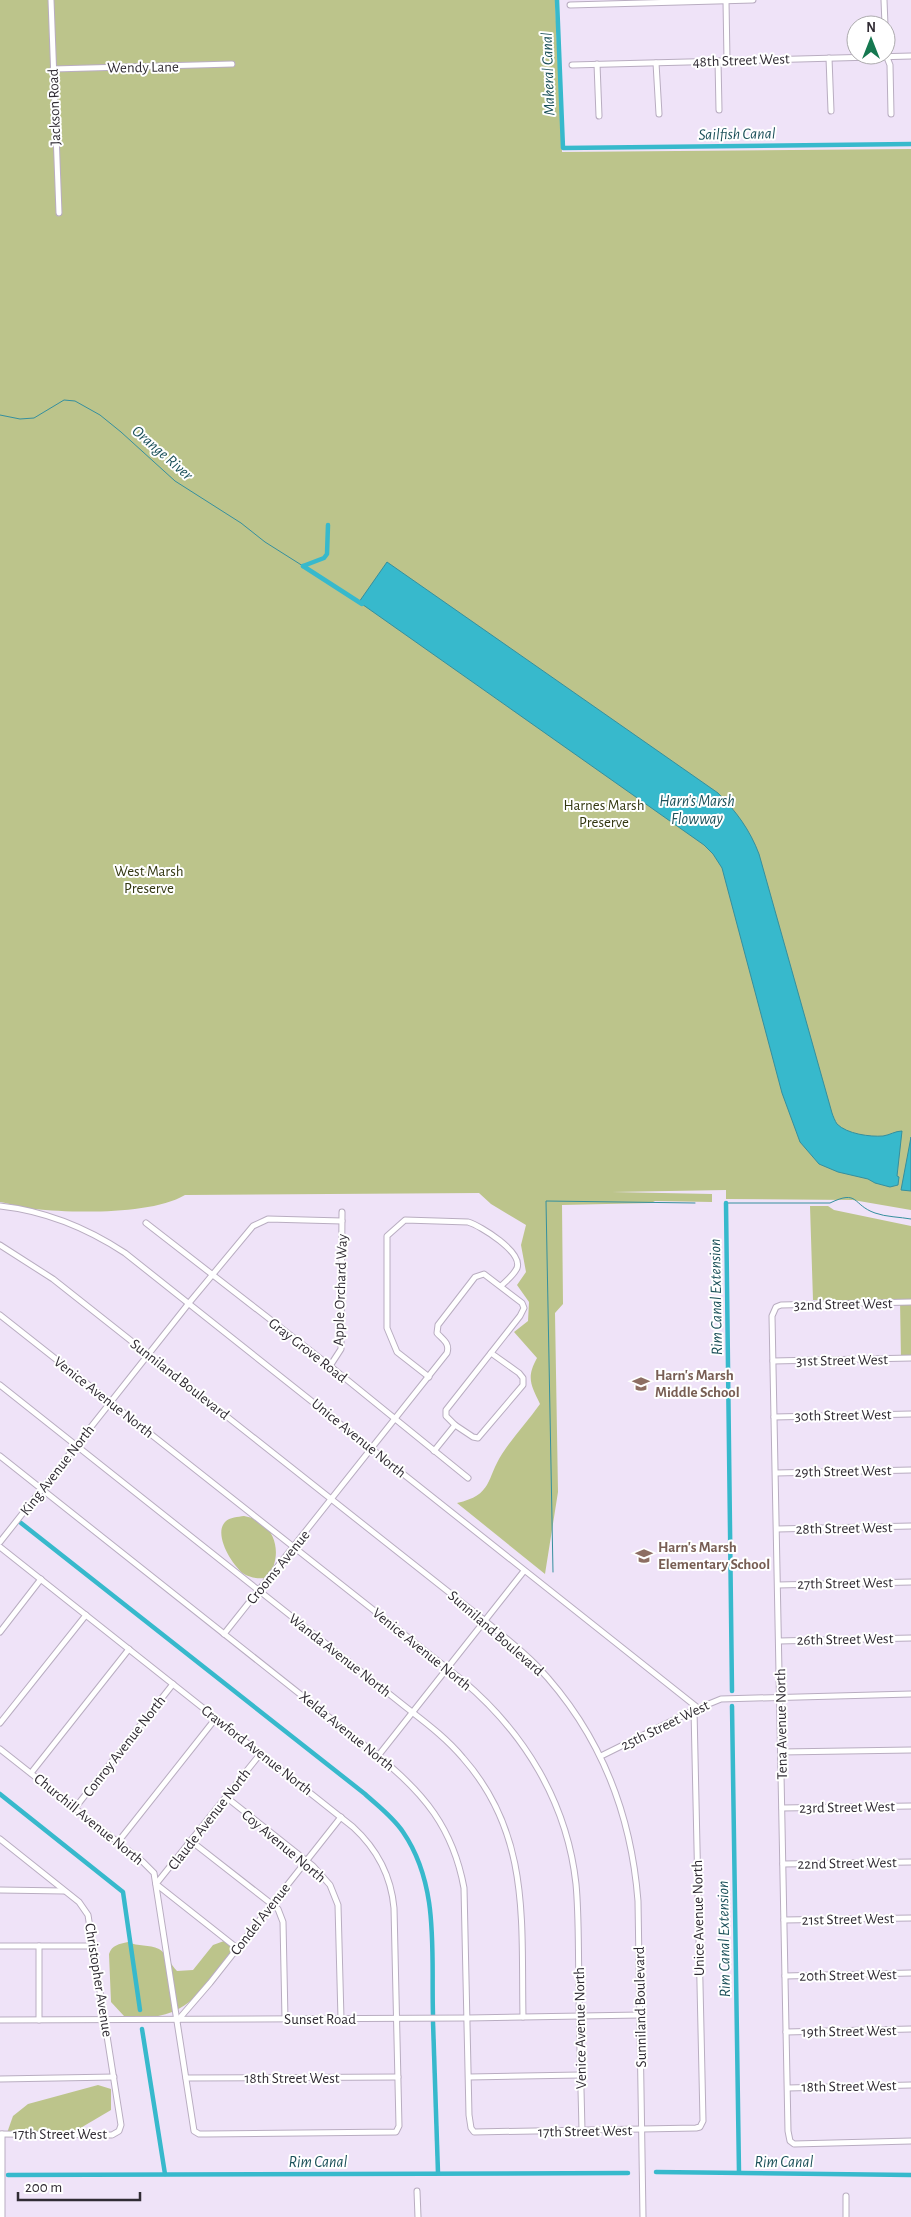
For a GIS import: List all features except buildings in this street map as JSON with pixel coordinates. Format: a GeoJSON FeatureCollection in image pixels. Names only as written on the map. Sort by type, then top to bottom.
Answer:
{"type":"FeatureCollection","features":[{"type":"Feature","properties":{"kind":"street","name":"Jackson Road"},"geometry":{"type":"LineString","coordinates":[[51,0],[59,213]]}},
{"type":"Feature","properties":{"kind":"street"},"geometry":{"type":"LineString","coordinates":[[570,5],[753,0]]}},
{"type":"Feature","properties":{"kind":"street"},"geometry":{"type":"LineString","coordinates":[[884,0],[885,15]]}},
{"type":"Feature","properties":{"kind":"street"},"geometry":{"type":"LineString","coordinates":[[726,1],[728,61]]}},
{"type":"Feature","properties":{"kind":"street","name":"48th Street West"},"geometry":{"type":"LineString","coordinates":[[896,56],[911,56]]}},
{"type":"Feature","properties":{"kind":"street","name":"48th Street West"},"geometry":{"type":"LineString","coordinates":[[572,65],[846,57]]}},
{"type":"Feature","properties":{"kind":"street"},"geometry":{"type":"LineString","coordinates":[[829,58],[831,111]]}},
{"type":"Feature","properties":{"kind":"street"},"geometry":{"type":"LineString","coordinates":[[718,61],[719,110]]}},
{"type":"Feature","properties":{"kind":"street"},"geometry":{"type":"LineString","coordinates":[[656,63],[659,114]]}},
{"type":"Feature","properties":{"kind":"street","name":"Wendy Lane"},"geometry":{"type":"LineString","coordinates":[[53,69],[232,64]]}},
{"type":"Feature","properties":{"kind":"street"},"geometry":{"type":"LineString","coordinates":[[597,64],[599,116]]}},
{"type":"Feature","properties":{"kind":"street"},"geometry":{"type":"LineString","coordinates":[[890,65],[891,114]]}},
{"type":"Feature","properties":{"kind":"street","name":"Unice Avenue North"},"geometry":{"type":"LineString","coordinates":[[0,1206],[53,1217],[98,1236],[125,1253],[372,1448],[696,1709],[703,2120],[700,2127]]}},
{"type":"Feature","properties":{"kind":"street","name":"Apple Orchard Way"},"geometry":{"type":"LineString","coordinates":[[330,1366],[341,1349],[342,1212]]}},
{"type":"Feature","properties":{"kind":"street","name":"King Avenue North"},"geometry":{"type":"LineString","coordinates":[[0,1542],[189,1303],[253,1226],[268,1219],[342,1221]]}},
{"type":"Feature","properties":{"kind":"street"},"geometry":{"type":"LineString","coordinates":[[429,1377],[397,1352],[387,1328],[387,1236],[405,1220],[477,1224],[513,1252],[517,1259],[517,1267],[501,1286],[522,1303],[524,1308],[520,1316],[446,1410],[446,1416],[473,1438],[478,1438],[523,1385],[523,1378],[519,1373],[491,1353]]}},
{"type":"Feature","properties":{"kind":"street","name":"Gray Grove Road"},"geometry":{"type":"LineString","coordinates":[[146,1223],[330,1366],[468,1478]]}},
{"type":"Feature","properties":{"kind":"street","name":"Sunniland Boulevard"},"geometry":{"type":"LineString","coordinates":[[0,1245],[39,1268],[520,1649],[551,1681],[577,1716],[601,1756],[622,1808],[633,1858],[638,1901],[643,2217]]}},
{"type":"Feature","properties":{"kind":"street","name":"Crooms Avenue"},"geometry":{"type":"LineString","coordinates":[[224,1634],[396,1420],[447,1353],[449,1347],[437,1333],[438,1325],[474,1277],[484,1274],[501,1286]]}},
{"type":"Feature","properties":{"kind":"street","name":"32nd Street West"},"geometry":{"type":"LineString","coordinates":[[776,1307],[781,1305],[911,1302]]}},
{"type":"Feature","properties":{"kind":"street","name":"Tena Avenue North"},"geometry":{"type":"LineString","coordinates":[[776,1307],[772,1316],[788,2131],[790,2141],[799,2144],[911,2142]]}},
{"type":"Feature","properties":{"kind":"street","name":"Venice Avenue North"},"geometry":{"type":"LineString","coordinates":[[0,1315],[447,1668],[488,1703],[518,1737],[541,1773],[559,1813],[568,1841],[576,1884],[582,2131]]}},
{"type":"Feature","properties":{"kind":"street","name":"31st Street West"},"geometry":{"type":"LineString","coordinates":[[773,1361],[911,1358]]}},
{"type":"Feature","properties":{"kind":"street","name":"Wanda Avenue North"},"geometry":{"type":"LineString","coordinates":[[0,1386],[443,1737],[473,1769],[492,1800],[505,1828],[518,1871],[521,1897],[524,2017]]}},
{"type":"Feature","properties":{"kind":"street","name":"30th Street West"},"geometry":{"type":"LineString","coordinates":[[774,1417],[911,1414]]}},
{"type":"Feature","properties":{"kind":"street"},"geometry":{"type":"LineString","coordinates":[[434,1451],[455,1425]]}},
{"type":"Feature","properties":{"kind":"street","name":"Xelda Avenue North"},"geometry":{"type":"LineString","coordinates":[[0,1456],[378,1756],[409,1782],[429,1805],[444,1828],[456,1857],[464,1888],[471,2128]]}},
{"type":"Feature","properties":{"kind":"street","name":"29th Street West"},"geometry":{"type":"LineString","coordinates":[[776,1473],[911,1470]]}},
{"type":"Feature","properties":{"kind":"street","name":"28th Street West"},"geometry":{"type":"LineString","coordinates":[[777,1529],[911,1526]]}},
{"type":"Feature","properties":{"kind":"street","name":"Crawford Avenue North"},"geometry":{"type":"LineString","coordinates":[[0,1547],[341,1817],[361,1834],[373,1848],[386,1871],[391,1887],[395,1925],[399,2126],[396,2132],[391,2134],[199,2134],[194,2131]]}},
{"type":"Feature","properties":{"kind":"street"},"geometry":{"type":"LineString","coordinates":[[378,1756],[524,1571]]}},
{"type":"Feature","properties":{"kind":"street"},"geometry":{"type":"LineString","coordinates":[[0,1632],[41,1580]]}},
{"type":"Feature","properties":{"kind":"street","name":"27th Street West"},"geometry":{"type":"LineString","coordinates":[[778,1585],[911,1582]]}},
{"type":"Feature","properties":{"kind":"street"},"geometry":{"type":"LineString","coordinates":[[0,1723],[86,1615]]}},
{"type":"Feature","properties":{"kind":"street","name":"26th Street West"},"geometry":{"type":"LineString","coordinates":[[779,1641],[911,1638]]}},
{"type":"Feature","properties":{"kind":"street"},"geometry":{"type":"LineString","coordinates":[[31,1773],[129,1649]]}},
{"type":"Feature","properties":{"kind":"street","name":"Conroy Avenue North"},"geometry":{"type":"LineString","coordinates":[[75,1808],[173,1684]]}},
{"type":"Feature","properties":{"kind":"street","name":"25th Street West"},"geometry":{"type":"LineString","coordinates":[[601,1756],[716,1701],[731,1698],[780,1696],[911,1694]]}},
{"type":"Feature","properties":{"kind":"street"},"geometry":{"type":"LineString","coordinates":[[118,1842],[216,1718]]}},
{"type":"Feature","properties":{"kind":"street","name":"Churchill Avenue North"},"geometry":{"type":"LineString","coordinates":[[0,1749],[151,1869],[156,1884],[194,2131]]}},
{"type":"Feature","properties":{"kind":"street"},"geometry":{"type":"LineString","coordinates":[[781,1752],[911,1750]]}},
{"type":"Feature","properties":{"kind":"street","name":"Claude Avenue North"},"geometry":{"type":"LineString","coordinates":[[156,1884],[261,1753]]}},
{"type":"Feature","properties":{"kind":"street","name":"Coy Avenue North"},"geometry":{"type":"LineString","coordinates":[[226,1797],[306,1861],[327,1881],[337,1900],[341,2019]]}},
{"type":"Feature","properties":{"kind":"street","name":"23rd Street West"},"geometry":{"type":"LineString","coordinates":[[782,1808],[911,1806]]}},
{"type":"Feature","properties":{"kind":"street","name":"Condel Avenue"},"geometry":{"type":"LineString","coordinates":[[178,2020],[341,1817]]}},
{"type":"Feature","properties":{"kind":"street","name":"Christopher Avenue"},"geometry":{"type":"LineString","coordinates":[[0,1839],[86,1910],[90,1920],[114,2077],[121,2125],[119,2131]]}},
{"type":"Feature","properties":{"kind":"street"},"geometry":{"type":"LineString","coordinates":[[192,1841],[278,1909],[283,1922],[285,2020]]}},
{"type":"Feature","properties":{"kind":"street","name":"22nd Street West"},"geometry":{"type":"LineString","coordinates":[[783,1864],[911,1862]]}},
{"type":"Feature","properties":{"kind":"street"},"geometry":{"type":"LineString","coordinates":[[156,1884],[237,1948]]}},
{"type":"Feature","properties":{"kind":"street"},"geometry":{"type":"LineString","coordinates":[[0,1890],[64,1890]]}},
{"type":"Feature","properties":{"kind":"street","name":"21st Street West"},"geometry":{"type":"LineString","coordinates":[[784,1920],[911,1918]]}},
{"type":"Feature","properties":{"kind":"street"},"geometry":{"type":"LineString","coordinates":[[0,1946],[94,1946]]}},
{"type":"Feature","properties":{"kind":"street"},"geometry":{"type":"LineString","coordinates":[[39,1946],[39,2020]]}},
{"type":"Feature","properties":{"kind":"street","name":"20th Street West"},"geometry":{"type":"LineString","coordinates":[[785,1976],[911,1974]]}},
{"type":"Feature","properties":{"kind":"street","name":"Sunset Road"},"geometry":{"type":"LineString","coordinates":[[0,2020],[285,2020],[640,2015]]}},
{"type":"Feature","properties":{"kind":"street","name":"19th Street West"},"geometry":{"type":"LineString","coordinates":[[786,2032],[911,2029]]}},
{"type":"Feature","properties":{"kind":"street"},"geometry":{"type":"LineString","coordinates":[[469,2077],[580,2075]]}},
{"type":"Feature","properties":{"kind":"street"},"geometry":{"type":"LineString","coordinates":[[0,2079],[114,2077]]}},
{"type":"Feature","properties":{"kind":"street","name":"18th Street West"},"geometry":{"type":"LineString","coordinates":[[186,2078],[398,2077]]}},
{"type":"Feature","properties":{"kind":"street","name":"18th Street West"},"geometry":{"type":"LineString","coordinates":[[788,2088],[911,2085]]}},
{"type":"Feature","properties":{"kind":"street","name":"17th Street West"},"geometry":{"type":"LineString","coordinates":[[471,2128],[474,2132],[482,2132],[642,2130],[700,2127]]}},
{"type":"Feature","properties":{"kind":"street","name":"17th Street West"},"geometry":{"type":"LineString","coordinates":[[1,2134],[112,2135],[119,2131]]}},
{"type":"Feature","properties":{"kind":"street"},"geometry":{"type":"LineString","coordinates":[[1,2134],[2,2217]]}},
{"type":"Feature","properties":{"kind":"street"},"geometry":{"type":"LineString","coordinates":[[418,2191],[418,2217]]}},
{"type":"Feature","properties":{"kind":"street"},"geometry":{"type":"LineString","coordinates":[[846,2196],[846,2217]]}},
{"type":"Feature","properties":{"kind":"green space","name":"Harnes Marsh Preserve"},"geometry":{"type":"Polygon","coordinates":[[[0,0],[555,0],[562,152],[911,149],[911,1210],[853,1200],[726,1199],[726,1190],[612,1192],[712,1194],[712,1202],[655,1201],[651,1203],[562,1205],[563,1304],[555,1313],[558,1492],[545,1574],[457,1503],[469,1500],[483,1491],[502,1454],[540,1404],[531,1381],[532,1371],[537,1358],[514,1332],[528,1321],[529,1302],[517,1285],[526,1272],[521,1245],[526,1225],[491,1204],[479,1193],[185,1195],[170,1202],[153,1206],[90,1212],[25,1208],[0,1202],[0,0]]]}},
{"type":"Feature","properties":{"kind":"green space"},"geometry":{"type":"Polygon","coordinates":[[[810,1206],[828,1206],[834,1210],[911,1226],[911,1360],[901,1360],[900,1300],[813,1300],[810,1206]]]}},
{"type":"Feature","properties":{"kind":"green space"},"geometry":{"type":"Polygon","coordinates":[[[244,1516],[255,1519],[263,1524],[270,1531],[274,1540],[276,1549],[275,1559],[267,1578],[255,1578],[244,1574],[230,1557],[223,1542],[221,1534],[225,1522],[232,1518],[244,1516]]]}},
{"type":"Feature","properties":{"kind":"green space"},"geometry":{"type":"Polygon","coordinates":[[[224,1941],[235,1948],[202,1991],[177,2010],[162,2015],[145,2017],[124,2016],[111,2002],[109,1954],[116,1945],[128,1942],[159,1949],[177,1971],[193,1970],[213,1945],[224,1941]]]}},
{"type":"Feature","properties":{"kind":"green space"},"geometry":{"type":"Polygon","coordinates":[[[98,2085],[111,2089],[111,2110],[72,2133],[7,2133],[13,2116],[28,2104],[98,2085]]]}},
{"type":"Feature","properties":{"kind":"water","name":"Harn's Marsh Flowway"},"geometry":{"type":"Polygon","coordinates":[[[387,562],[718,793],[731,807],[747,829],[759,854],[834,1118],[841,1127],[859,1134],[883,1136],[902,1131],[897,1176],[899,1177],[898,1185],[890,1187],[868,1179],[838,1172],[819,1164],[800,1142],[782,1093],[722,868],[713,854],[704,845],[359,602],[387,562]]]}},
{"type":"Feature","properties":{"kind":"water"},"geometry":{"type":"Polygon","coordinates":[[[911,1137],[911,1191],[901,1190],[911,1137]]]}},
{"type":"Feature","properties":{"kind":"waterway","name":"Sailfish Canal"},"geometry":{"type":"LineString","coordinates":[[557,0],[563,148],[911,144]]}},
{"type":"Feature","properties":{"kind":"waterway","name":"Orange River"},"geometry":{"type":"LineString","coordinates":[[0,415],[20,419],[34,418],[64,400],[75,401],[100,415],[175,481],[241,523],[265,542],[303,566]]}},
{"type":"Feature","properties":{"kind":"waterway"},"geometry":{"type":"LineString","coordinates":[[303,566],[324,558],[327,554],[328,525]]}},
{"type":"Feature","properties":{"kind":"waterway"},"geometry":{"type":"LineString","coordinates":[[303,566],[362,604]]}},
{"type":"Feature","properties":{"kind":"waterway"},"geometry":{"type":"LineString","coordinates":[[726,1203],[830,1203],[839,1199],[851,1198],[875,1213],[911,1219]]}},
{"type":"Feature","properties":{"kind":"waterway"},"geometry":{"type":"LineString","coordinates":[[553,1572],[546,1201],[695,1203]]}},
{"type":"Feature","properties":{"kind":"waterway","name":"Rim Canal Extension"},"geometry":{"type":"LineString","coordinates":[[726,1203],[732,1691]]}},
{"type":"Feature","properties":{"kind":"waterway"},"geometry":{"type":"LineString","coordinates":[[21,1523],[365,1794],[399,1827],[415,1853],[428,1897],[431,1920],[433,2015]]}},
{"type":"Feature","properties":{"kind":"waterway","name":"Rim Canal Extension"},"geometry":{"type":"LineString","coordinates":[[732,1706],[739,2172]]}},
{"type":"Feature","properties":{"kind":"waterway"},"geometry":{"type":"LineString","coordinates":[[0,1794],[123,1892],[140,2010]]}},
{"type":"Feature","properties":{"kind":"waterway"},"geometry":{"type":"LineString","coordinates":[[433,2022],[438,2173]]}},
{"type":"Feature","properties":{"kind":"waterway"},"geometry":{"type":"LineString","coordinates":[[142,2029],[165,2174]]}},
{"type":"Feature","properties":{"kind":"waterway","name":"Rim Canal"},"geometry":{"type":"LineString","coordinates":[[656,2172],[911,2175]]}},
{"type":"Feature","properties":{"kind":"waterway","name":"Rim Canal"},"geometry":{"type":"LineString","coordinates":[[8,2175],[628,2173]]}},
{"type":"Feature","properties":{"kind":"place","name":"Harn's Marsh Middle School"},"geometry":{"type":"Point","coordinates":[641,1384]}},
{"type":"Feature","properties":{"kind":"place","name":"Harn's Marsh Elementary School"},"geometry":{"type":"Point","coordinates":[644,1556]}},
{"type":"Feature","properties":{"kind":"water label","name":"Makeral Canal"},"geometry":{"type":"Point","coordinates":[547,74]}},
{"type":"Feature","properties":{"kind":"park label","name":"West Marsh Preserve"},"geometry":{"type":"Point","coordinates":[149,880]}}]}
